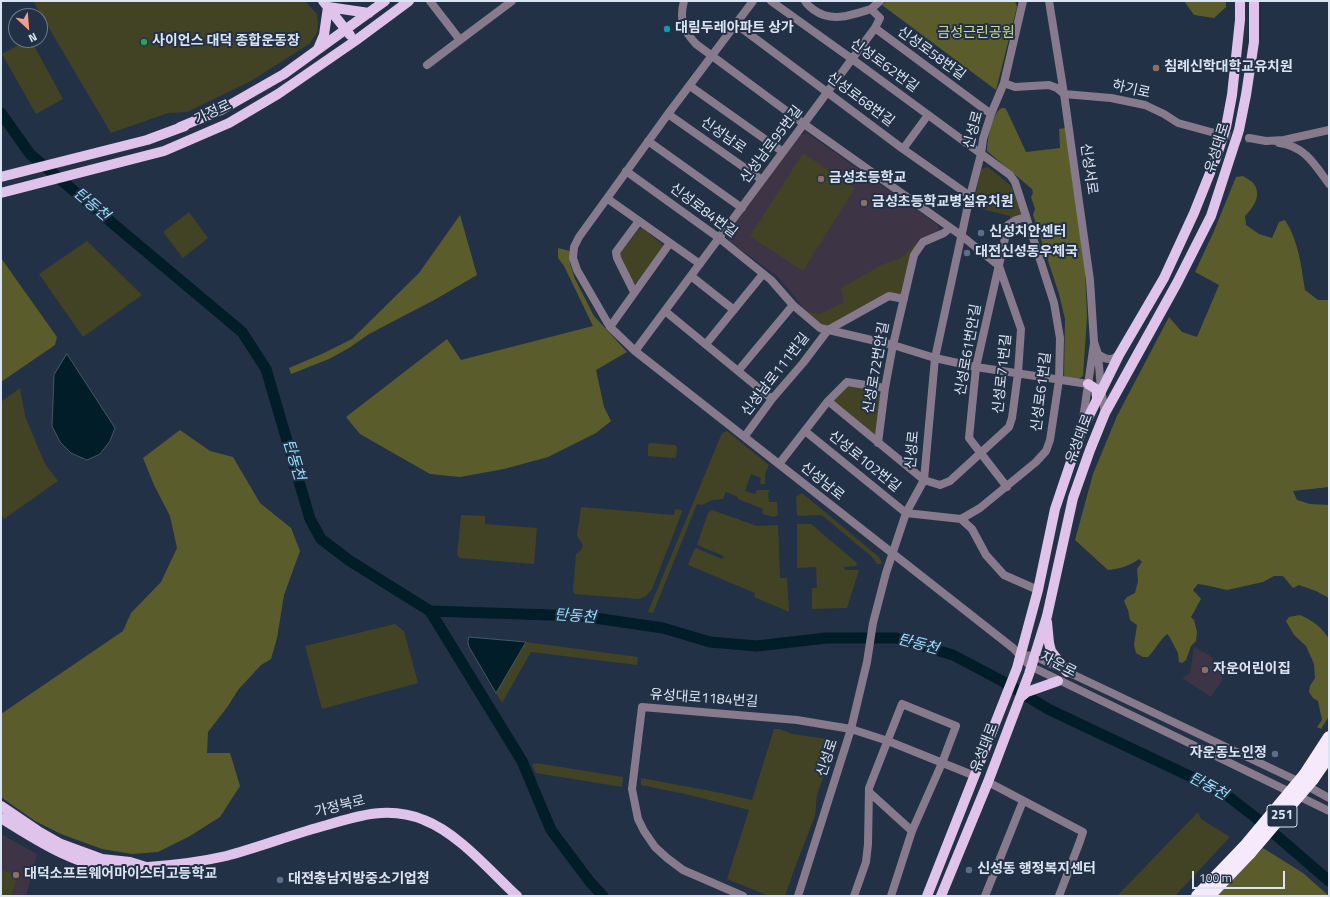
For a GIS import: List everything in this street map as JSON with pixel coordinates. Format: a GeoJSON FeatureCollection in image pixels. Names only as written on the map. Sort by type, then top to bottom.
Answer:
{"type":"FeatureCollection","features":[{"type":"Feature","properties":{"kind":"highway","name":"251"},"geometry":{"type":"LineString","coordinates":[[1309,777],[1329,737]]}},
{"type":"Feature","properties":{"kind":"highway","name":"251"},"geometry":{"type":"LineString","coordinates":[[1209,896],[1309,777],[1329,756]]}},
{"type":"Feature","properties":{"kind":"highway","name":"251"},"geometry":{"type":"LineString","coordinates":[[1196,896],[1247,850]]}},
{"type":"Feature","properties":{"kind":"main road","name":"가정로"},"geometry":{"type":"LineString","coordinates":[[1,177],[147,140],[185,126],[180,127],[221,110],[284,74],[385,1]]}},
{"type":"Feature","properties":{"kind":"main road","name":"가정로"},"geometry":{"type":"LineString","coordinates":[[1,193],[164,151],[228,122],[278,94],[355,41],[409,1]]}},
{"type":"Feature","properties":{"kind":"main road","name":"유성대로"},"geometry":{"type":"LineString","coordinates":[[927,896],[1004,705],[1017,668],[1038,590],[1054,509],[1080,432],[1118,355],[1164,278],[1194,213],[1222,139],[1226,127],[1232,95],[1240,20],[1240,1]]}},
{"type":"Feature","properties":{"kind":"main road","name":"유성대로"},"geometry":{"type":"LineString","coordinates":[[941,896],[1021,697],[1047,616],[1073,498],[1105,413],[1177,283],[1210,216],[1239,130],[1245,102],[1254,42],[1254,1]]}},
{"type":"Feature","properties":{"kind":"main road"},"geometry":{"type":"LineString","coordinates":[[325,4],[368,13]]}},
{"type":"Feature","properties":{"kind":"main road"},"geometry":{"type":"LineString","coordinates":[[325,4],[355,41]]}},
{"type":"Feature","properties":{"kind":"main road"},"geometry":{"type":"LineString","coordinates":[[318,50],[324,35],[325,4]]}},
{"type":"Feature","properties":{"kind":"main road"},"geometry":{"type":"LineString","coordinates":[[1088,384],[1099,393]]}},
{"type":"Feature","properties":{"kind":"main road"},"geometry":{"type":"LineString","coordinates":[[1047,616],[1049,644],[1052,651],[1067,672]]}},
{"type":"Feature","properties":{"kind":"main road"},"geometry":{"type":"LineString","coordinates":[[1021,697],[1027,692],[1058,681]]}},
{"type":"Feature","properties":{"kind":"main road","name":"가정북로"},"geometry":{"type":"LineString","coordinates":[[1,806],[38,831],[61,844],[102,859],[130,862],[146,867]]}},
{"type":"Feature","properties":{"kind":"main road","name":"가정북로"},"geometry":{"type":"LineString","coordinates":[[1,818],[26,834],[58,851],[92,865],[130,872],[146,867],[198,862],[226,856],[353,817],[385,812],[408,815],[425,820],[449,833],[517,896]]}},
{"type":"Feature","properties":{"kind":"street"},"geometry":{"type":"LineString","coordinates":[[430,1],[460,40]]}},
{"type":"Feature","properties":{"kind":"street"},"geometry":{"type":"LineString","coordinates":[[427,65],[512,1]]}},
{"type":"Feature","properties":{"kind":"street"},"geometry":{"type":"LineString","coordinates":[[684,1],[681,18],[684,27],[689,36],[712,56],[804,124],[962,236],[999,266]]}},
{"type":"Feature","properties":{"kind":"street","name":"신성남로"},"geometry":{"type":"LineString","coordinates":[[753,1],[648,141],[608,199],[579,237],[574,247],[573,258],[577,270],[610,327],[635,351],[745,436],[802,483],[1021,655]]}},
{"type":"Feature","properties":{"kind":"street","name":"신성로62번길"},"geometry":{"type":"LineString","coordinates":[[771,1],[852,58],[981,154]]}},
{"type":"Feature","properties":{"kind":"street"},"geometry":{"type":"LineString","coordinates":[[805,1],[818,12],[826,16],[840,17],[871,10],[880,1]]}},
{"type":"Feature","properties":{"kind":"street","name":"신성로"},"geometry":{"type":"LineString","coordinates":[[797,895],[851,729],[867,662],[873,623],[892,553],[906,513],[924,480],[935,358],[970,196],[984,139],[991,114],[1004,83],[1023,1]]}},
{"type":"Feature","properties":{"kind":"street","name":"신성서로"},"geometry":{"type":"LineString","coordinates":[[1049,1],[1064,94],[1090,280],[1094,342]]}},
{"type":"Feature","properties":{"kind":"street","name":"신성로58번길"},"geometry":{"type":"LineString","coordinates":[[871,10],[880,18],[875,28],[991,114]]}},
{"type":"Feature","properties":{"kind":"street","name":"신성로68번길"},"geometry":{"type":"LineString","coordinates":[[736,24],[904,149],[970,196]]}},
{"type":"Feature","properties":{"kind":"street","name":"신성남로95번길"},"geometry":{"type":"LineString","coordinates":[[635,351],[875,28]]}},
{"type":"Feature","properties":{"kind":"street"},"geometry":{"type":"LineString","coordinates":[[1004,83],[1015,87],[1049,85],[1057,88],[1064,94]]}},
{"type":"Feature","properties":{"kind":"street","name":"신성남로"},"geometry":{"type":"LineString","coordinates":[[690,86],[783,152]]}},
{"type":"Feature","properties":{"kind":"street","name":"하기로"},"geometry":{"type":"LineString","coordinates":[[1064,94],[1111,98],[1145,105],[1178,123],[1212,132]]}},
{"type":"Feature","properties":{"kind":"street","name":"신성남로"},"geometry":{"type":"LineString","coordinates":[[668,114],[762,180]]}},
{"type":"Feature","properties":{"kind":"street"},"geometry":{"type":"LineString","coordinates":[[904,149],[928,115]]}},
{"type":"Feature","properties":{"kind":"street"},"geometry":{"type":"LineString","coordinates":[[1266,141],[1284,140],[1329,130]]}},
{"type":"Feature","properties":{"kind":"street"},"geometry":{"type":"LineString","coordinates":[[1249,138],[1284,143],[1298,148],[1308,157],[1329,184]]}},
{"type":"Feature","properties":{"kind":"street"},"geometry":{"type":"LineString","coordinates":[[648,141],[742,208]]}},
{"type":"Feature","properties":{"kind":"street","name":"신성로61번길"},"geometry":{"type":"LineString","coordinates":[[961,519],[980,508],[1007,487],[1036,462],[1046,450],[1050,440],[1059,380],[1060,338],[1054,303],[1015,182],[1010,175],[981,154]]}},
{"type":"Feature","properties":{"kind":"street","name":"신성로84번길"},"geometry":{"type":"LineString","coordinates":[[626,171],[719,238],[776,285],[793,305],[820,328],[893,345],[935,358],[976,367],[1088,384]]}},
{"type":"Feature","properties":{"kind":"street"},"geometry":{"type":"LineString","coordinates":[[608,199],[700,264]]}},
{"type":"Feature","properties":{"kind":"street","name":"신성로61번안길"},"geometry":{"type":"LineString","coordinates":[[1007,487],[968,438],[976,367],[1008,225],[1016,220],[1026,217]]}},
{"type":"Feature","properties":{"kind":"street"},"geometry":{"type":"LineString","coordinates":[[634,292],[616,258],[616,252],[639,221]]}},
{"type":"Feature","properties":{"kind":"street","name":"신성로72번안길"},"geometry":{"type":"LineString","coordinates":[[878,443],[885,388],[893,345],[914,256],[923,242],[944,233],[950,228]]}},
{"type":"Feature","properties":{"kind":"street"},"geometry":{"type":"LineString","coordinates":[[610,327],[670,243]]}},
{"type":"Feature","properties":{"kind":"street","name":"신성로71번길"},"geometry":{"type":"LineString","coordinates":[[924,480],[940,484],[950,481],[1009,427],[1012,418],[1018,373],[1020,329],[999,266]]}},
{"type":"Feature","properties":{"kind":"street"},"geometry":{"type":"LineString","coordinates":[[706,344],[763,274]]}},
{"type":"Feature","properties":{"kind":"street"},"geometry":{"type":"LineString","coordinates":[[691,276],[734,310]]}},
{"type":"Feature","properties":{"kind":"street","name":"신성로72번안길"},"geometry":{"type":"LineString","coordinates":[[828,330],[888,296],[904,299]]}},
{"type":"Feature","properties":{"kind":"street"},"geometry":{"type":"LineString","coordinates":[[738,371],[793,305]]}},
{"type":"Feature","properties":{"kind":"street"},"geometry":{"type":"LineString","coordinates":[[665,311],[772,400]]}},
{"type":"Feature","properties":{"kind":"street","name":"신성남로111번길"},"geometry":{"type":"LineString","coordinates":[[745,436],[828,330]]}},
{"type":"Feature","properties":{"kind":"street"},"geometry":{"type":"LineString","coordinates":[[1094,342],[1098,354],[1099,393],[1105,413]]}},
{"type":"Feature","properties":{"kind":"street"},"geometry":{"type":"LineString","coordinates":[[1080,432],[1094,342]]}},
{"type":"Feature","properties":{"kind":"street"},"geometry":{"type":"LineString","coordinates":[[1098,354],[1107,360],[1113,359],[1118,355]]}},
{"type":"Feature","properties":{"kind":"street"},"geometry":{"type":"LineString","coordinates":[[779,464],[828,401],[847,382],[885,388]]}},
{"type":"Feature","properties":{"kind":"street"},"geometry":{"type":"LineString","coordinates":[[828,401],[924,480]]}},
{"type":"Feature","properties":{"kind":"street","name":"신성로102번길"},"geometry":{"type":"LineString","coordinates":[[805,431],[906,513]]}},
{"type":"Feature","properties":{"kind":"street"},"geometry":{"type":"LineString","coordinates":[[906,513],[961,519],[972,529],[986,556],[1004,575],[1038,590]]}},
{"type":"Feature","properties":{"kind":"street","name":"자운로"},"geometry":{"type":"LineString","coordinates":[[1021,655],[1034,656],[1300,782],[1329,798]]}},
{"type":"Feature","properties":{"kind":"street","name":"자운로"},"geometry":{"type":"LineString","coordinates":[[1021,655],[1029,670],[1058,681],[1329,811]]}},
{"type":"Feature","properties":{"kind":"street"},"geometry":{"type":"LineString","coordinates":[[854,896],[866,862],[868,844],[869,788],[902,704],[956,726],[942,763],[912,831],[891,896]]}},
{"type":"Feature","properties":{"kind":"street","name":"유성대로1184번길"},"geometry":{"type":"LineString","coordinates":[[743,896],[683,870],[655,847],[644,831],[638,819],[632,789],[642,707],[798,720],[851,729],[888,741],[975,776]]}},
{"type":"Feature","properties":{"kind":"street"},"geometry":{"type":"LineString","coordinates":[[988,782],[1023,802],[1083,832],[1059,896]]}},
{"type":"Feature","properties":{"kind":"street"},"geometry":{"type":"LineString","coordinates":[[869,792],[912,831]]}},
{"type":"Feature","properties":{"kind":"street"},"geometry":{"type":"LineString","coordinates":[[985,896],[1023,802]]}},
{"type":"Feature","properties":{"kind":"shaded area","name":"금성초등학교"},"geometry":{"type":"Polygon","coordinates":[[[807,133],[937,224],[939,230],[934,234],[919,240],[902,258],[883,264],[844,302],[819,314],[806,311],[778,277],[729,241],[727,235],[800,135],[807,133]]]}},
{"type":"Feature","properties":{"kind":"shaded area","name":"자운어린이집"},"geometry":{"type":"Polygon","coordinates":[[[1194,647],[1211,656],[1223,679],[1211,697],[1182,678],[1190,673],[1194,647]]]}},
{"type":"Feature","properties":{"kind":"shaded area","name":"대덕소프트웨어마이스터고등학교"},"geometry":{"type":"Polygon","coordinates":[[[1,834],[37,854],[26,896],[1,896],[1,834]]]}},
{"type":"Feature","properties":{"kind":"green space"},"geometry":{"type":"Polygon","coordinates":[[[33,1],[305,1],[317,14],[318,24],[317,33],[309,44],[251,81],[187,112],[168,113],[111,133],[48,26],[48,8],[37,8],[33,1]]]}},
{"type":"Feature","properties":{"kind":"green space","name":"금성근린공원"},"geometry":{"type":"Polygon","coordinates":[[[886,1],[1015,1],[1017,7],[996,90],[882,5],[886,1]]]}},
{"type":"Feature","properties":{"kind":"green space"},"geometry":{"type":"Polygon","coordinates":[[[1184,1],[1226,1],[1226,7],[1214,18],[1194,15],[1184,1]]]}},
{"type":"Feature","properties":{"kind":"green space"},"geometry":{"type":"Polygon","coordinates":[[[13,48],[35,48],[63,99],[36,114],[2,54],[13,48]]]}},
{"type":"Feature","properties":{"kind":"green space"},"geometry":{"type":"Polygon","coordinates":[[[1002,108],[1005,108],[1007,111],[1026,152],[1060,148],[1059,129],[1065,128],[1085,269],[1087,317],[1083,376],[1077,380],[1067,379],[1064,376],[1065,319],[1059,294],[1033,215],[1035,209],[1031,197],[1033,193],[1032,189],[987,151],[989,134],[995,115],[1002,108]]]}},
{"type":"Feature","properties":{"kind":"green space"},"geometry":{"type":"Polygon","coordinates":[[[803,153],[855,188],[803,271],[750,236],[803,153]]]}},
{"type":"Feature","properties":{"kind":"green space"},"geometry":{"type":"Polygon","coordinates":[[[988,167],[1010,185],[1022,216],[1011,220],[1010,216],[973,207],[981,169],[988,167]]]}},
{"type":"Feature","properties":{"kind":"green space"},"geometry":{"type":"Polygon","coordinates":[[[1243,176],[1253,183],[1257,193],[1256,202],[1245,216],[1246,225],[1259,234],[1272,238],[1279,222],[1285,220],[1290,228],[1296,245],[1301,263],[1305,290],[1318,300],[1329,300],[1329,487],[1293,491],[1297,500],[1310,504],[1329,505],[1329,598],[1316,591],[1299,585],[1293,588],[1283,576],[1274,576],[1263,582],[1227,590],[1198,584],[1193,590],[1201,599],[1191,617],[1194,620],[1197,632],[1196,641],[1191,646],[1186,660],[1182,663],[1179,662],[1178,653],[1167,634],[1148,657],[1143,657],[1136,653],[1134,645],[1137,625],[1130,620],[1124,601],[1127,597],[1135,593],[1138,581],[1137,569],[1142,562],[1139,559],[1124,567],[1108,570],[1075,540],[1093,474],[1117,416],[1169,317],[1182,332],[1197,337],[1219,285],[1195,272],[1236,177],[1243,176]]]}},
{"type":"Feature","properties":{"kind":"green space"},"geometry":{"type":"Polygon","coordinates":[[[189,212],[208,238],[183,258],[163,232],[189,212]]]}},
{"type":"Feature","properties":{"kind":"green space"},"geometry":{"type":"Polygon","coordinates":[[[460,215],[477,275],[436,299],[369,334],[349,348],[329,359],[291,374],[289,368],[352,339],[419,273],[460,215]]]}},
{"type":"Feature","properties":{"kind":"green space"},"geometry":{"type":"Polygon","coordinates":[[[642,228],[662,244],[663,247],[635,283],[629,277],[619,255],[639,229],[642,228]]]}},
{"type":"Feature","properties":{"kind":"green space"},"geometry":{"type":"Polygon","coordinates":[[[934,234],[921,242],[903,294],[828,327],[824,326],[806,311],[819,314],[844,302],[841,288],[883,264],[901,258],[919,240],[934,234]]]}},
{"type":"Feature","properties":{"kind":"green space"},"geometry":{"type":"Polygon","coordinates":[[[87,241],[142,295],[83,337],[39,274],[87,241]]]}},
{"type":"Feature","properties":{"kind":"green space"},"geometry":{"type":"Polygon","coordinates":[[[558,248],[570,251],[570,264],[575,279],[594,316],[627,352],[596,370],[604,407],[611,421],[596,433],[548,457],[504,469],[460,477],[430,474],[360,434],[346,417],[447,339],[461,360],[593,326],[564,266],[558,258],[558,248]]]}},
{"type":"Feature","properties":{"kind":"green space"},"geometry":{"type":"Polygon","coordinates":[[[1,258],[57,337],[55,345],[1,382],[1,258]]]}},
{"type":"Feature","properties":{"kind":"green space"},"geometry":{"type":"Polygon","coordinates":[[[848,385],[877,390],[881,395],[877,433],[874,435],[834,404],[834,399],[848,385]]]}},
{"type":"Feature","properties":{"kind":"green space"},"geometry":{"type":"Polygon","coordinates":[[[20,388],[25,416],[45,464],[58,481],[4,519],[1,514],[1,402],[20,388]]]}},
{"type":"Feature","properties":{"kind":"green space"},"geometry":{"type":"Polygon","coordinates":[[[180,430],[210,451],[233,457],[260,503],[291,528],[300,551],[284,595],[277,638],[271,659],[261,665],[238,690],[208,732],[207,753],[230,753],[240,786],[220,817],[190,836],[158,852],[132,854],[102,849],[61,834],[35,821],[1,797],[1,714],[123,631],[131,613],[161,582],[177,548],[170,516],[154,485],[143,458],[180,430]]]}},
{"type":"Feature","properties":{"kind":"green space"},"geometry":{"type":"Polygon","coordinates":[[[727,431],[769,465],[765,474],[765,484],[761,484],[761,478],[751,474],[745,491],[755,494],[757,490],[770,490],[768,493],[769,502],[777,502],[778,515],[774,517],[762,514],[763,509],[738,499],[738,497],[726,492],[723,499],[712,500],[702,505],[697,504],[653,613],[648,612],[722,433],[727,431]]]}},
{"type":"Feature","properties":{"kind":"green space"},"geometry":{"type":"Polygon","coordinates":[[[650,443],[675,445],[677,447],[676,457],[648,456],[648,445],[650,443]]]}},
{"type":"Feature","properties":{"kind":"green space"},"geometry":{"type":"Polygon","coordinates":[[[802,493],[879,557],[882,563],[877,564],[872,557],[823,516],[797,515],[796,497],[802,493]]]}},
{"type":"Feature","properties":{"kind":"green space"},"geometry":{"type":"Polygon","coordinates":[[[581,507],[674,515],[675,509],[681,510],[682,512],[652,589],[646,596],[639,599],[575,594],[573,591],[576,554],[581,550],[583,545],[577,536],[581,507]]]}},
{"type":"Feature","properties":{"kind":"green space"},"geometry":{"type":"Polygon","coordinates":[[[712,510],[757,526],[778,525],[780,578],[787,578],[789,612],[754,597],[755,593],[688,565],[696,548],[722,559],[724,556],[697,545],[708,513],[712,510]]]}},
{"type":"Feature","properties":{"kind":"green space"},"geometry":{"type":"Polygon","coordinates":[[[461,515],[485,516],[485,524],[537,528],[534,564],[460,558],[457,555],[461,515]]]}},
{"type":"Feature","properties":{"kind":"green space"},"geometry":{"type":"Polygon","coordinates":[[[797,524],[811,524],[857,563],[856,566],[844,567],[845,570],[859,570],[847,608],[812,609],[812,588],[817,588],[816,567],[797,568],[797,524]]]}},
{"type":"Feature","properties":{"kind":"green space"},"geometry":{"type":"Polygon","coordinates":[[[1300,615],[1316,624],[1329,639],[1329,716],[1321,729],[1317,727],[1322,720],[1318,701],[1313,698],[1309,692],[1310,686],[1315,678],[1314,664],[1306,646],[1294,635],[1286,621],[1289,617],[1300,615]]]}},
{"type":"Feature","properties":{"kind":"green space"},"geometry":{"type":"Polygon","coordinates":[[[395,624],[404,631],[418,683],[322,709],[305,646],[395,624]]]}},
{"type":"Feature","properties":{"kind":"green space"},"geometry":{"type":"Polygon","coordinates":[[[526,642],[638,657],[637,665],[531,652],[502,703],[496,693],[526,642]]]}},
{"type":"Feature","properties":{"kind":"green space"},"geometry":{"type":"Polygon","coordinates":[[[774,729],[780,729],[792,734],[827,739],[830,740],[834,747],[817,795],[815,816],[785,896],[769,896],[727,879],[749,810],[641,785],[641,778],[752,800],[774,729]]]}},
{"type":"Feature","properties":{"kind":"green space"},"geometry":{"type":"Polygon","coordinates":[[[536,763],[623,777],[622,787],[536,773],[532,765],[536,763]]]}},
{"type":"Feature","properties":{"kind":"green space"},"geometry":{"type":"Polygon","coordinates":[[[1198,812],[1201,819],[1230,837],[1175,896],[1117,896],[1198,812]]]}},
{"type":"Feature","properties":{"kind":"green space"},"geometry":{"type":"Polygon","coordinates":[[[1263,848],[1303,873],[1329,896],[1217,896],[1263,848]]]}},
{"type":"Feature","properties":{"kind":"green space"},"geometry":{"type":"Polygon","coordinates":[[[1,870],[18,875],[11,896],[1,896],[1,870]]]}},
{"type":"Feature","properties":{"kind":"water"},"geometry":{"type":"Polygon","coordinates":[[[67,354],[115,428],[110,441],[100,454],[87,460],[71,453],[60,442],[52,426],[54,375],[67,354]]]}},
{"type":"Feature","properties":{"kind":"water"},"geometry":{"type":"Polygon","coordinates":[[[469,637],[526,642],[496,693],[469,647],[469,637]]]}},
{"type":"Feature","properties":{"kind":"waterway","name":"탄동천"},"geometry":{"type":"LineString","coordinates":[[1,113],[30,154],[242,332],[266,369],[310,519],[321,539],[350,561],[430,611],[581,616],[663,628],[710,642],[757,646],[826,638],[896,638],[953,655],[1002,681],[1048,709],[1225,794],[1255,817],[1329,881]]}},
{"type":"Feature","properties":{"kind":"waterway"},"geometry":{"type":"LineString","coordinates":[[430,611],[522,761],[551,830],[590,882],[603,896]]}},
{"type":"Feature","properties":{"kind":"tunnel"},"geometry":{"type":"LineString","coordinates":[[1211,132],[1247,139],[1249,138]]}},
{"type":"Feature","properties":{"kind":"place","name":"대림두레아파트 상가"},"geometry":{"type":"Point","coordinates":[667,29]}},
{"type":"Feature","properties":{"kind":"place","name":"사이언스 대덕 종합운동장"},"geometry":{"type":"Point","coordinates":[144,42]}},
{"type":"Feature","properties":{"kind":"place","name":"침례신학대학교유치원"},"geometry":{"type":"Point","coordinates":[1156,68]}},
{"type":"Feature","properties":{"kind":"place","name":"금성초등학교"},"geometry":{"type":"Point","coordinates":[821,179]}},
{"type":"Feature","properties":{"kind":"place","name":"금성초등학교병설유치원"},"geometry":{"type":"Point","coordinates":[864,203]}},
{"type":"Feature","properties":{"kind":"place","name":"신성치안센터"},"geometry":{"type":"Point","coordinates":[981,233]}},
{"type":"Feature","properties":{"kind":"place","name":"대전신성동우체국"},"geometry":{"type":"Point","coordinates":[967,253]}},
{"type":"Feature","properties":{"kind":"place","name":"자운어린이집"},"geometry":{"type":"Point","coordinates":[1205,670]}},
{"type":"Feature","properties":{"kind":"place","name":"자운동노인정"},"geometry":{"type":"Point","coordinates":[1275,754]}},
{"type":"Feature","properties":{"kind":"place","name":"신성동 행정복지센터"},"geometry":{"type":"Point","coordinates":[969,870]}},
{"type":"Feature","properties":{"kind":"place","name":"대덕소프트웨어마이스터고등학교"},"geometry":{"type":"Point","coordinates":[16,875]}},
{"type":"Feature","properties":{"kind":"place","name":"대전충남지방중소기업청"},"geometry":{"type":"Point","coordinates":[280,880]}}]}
